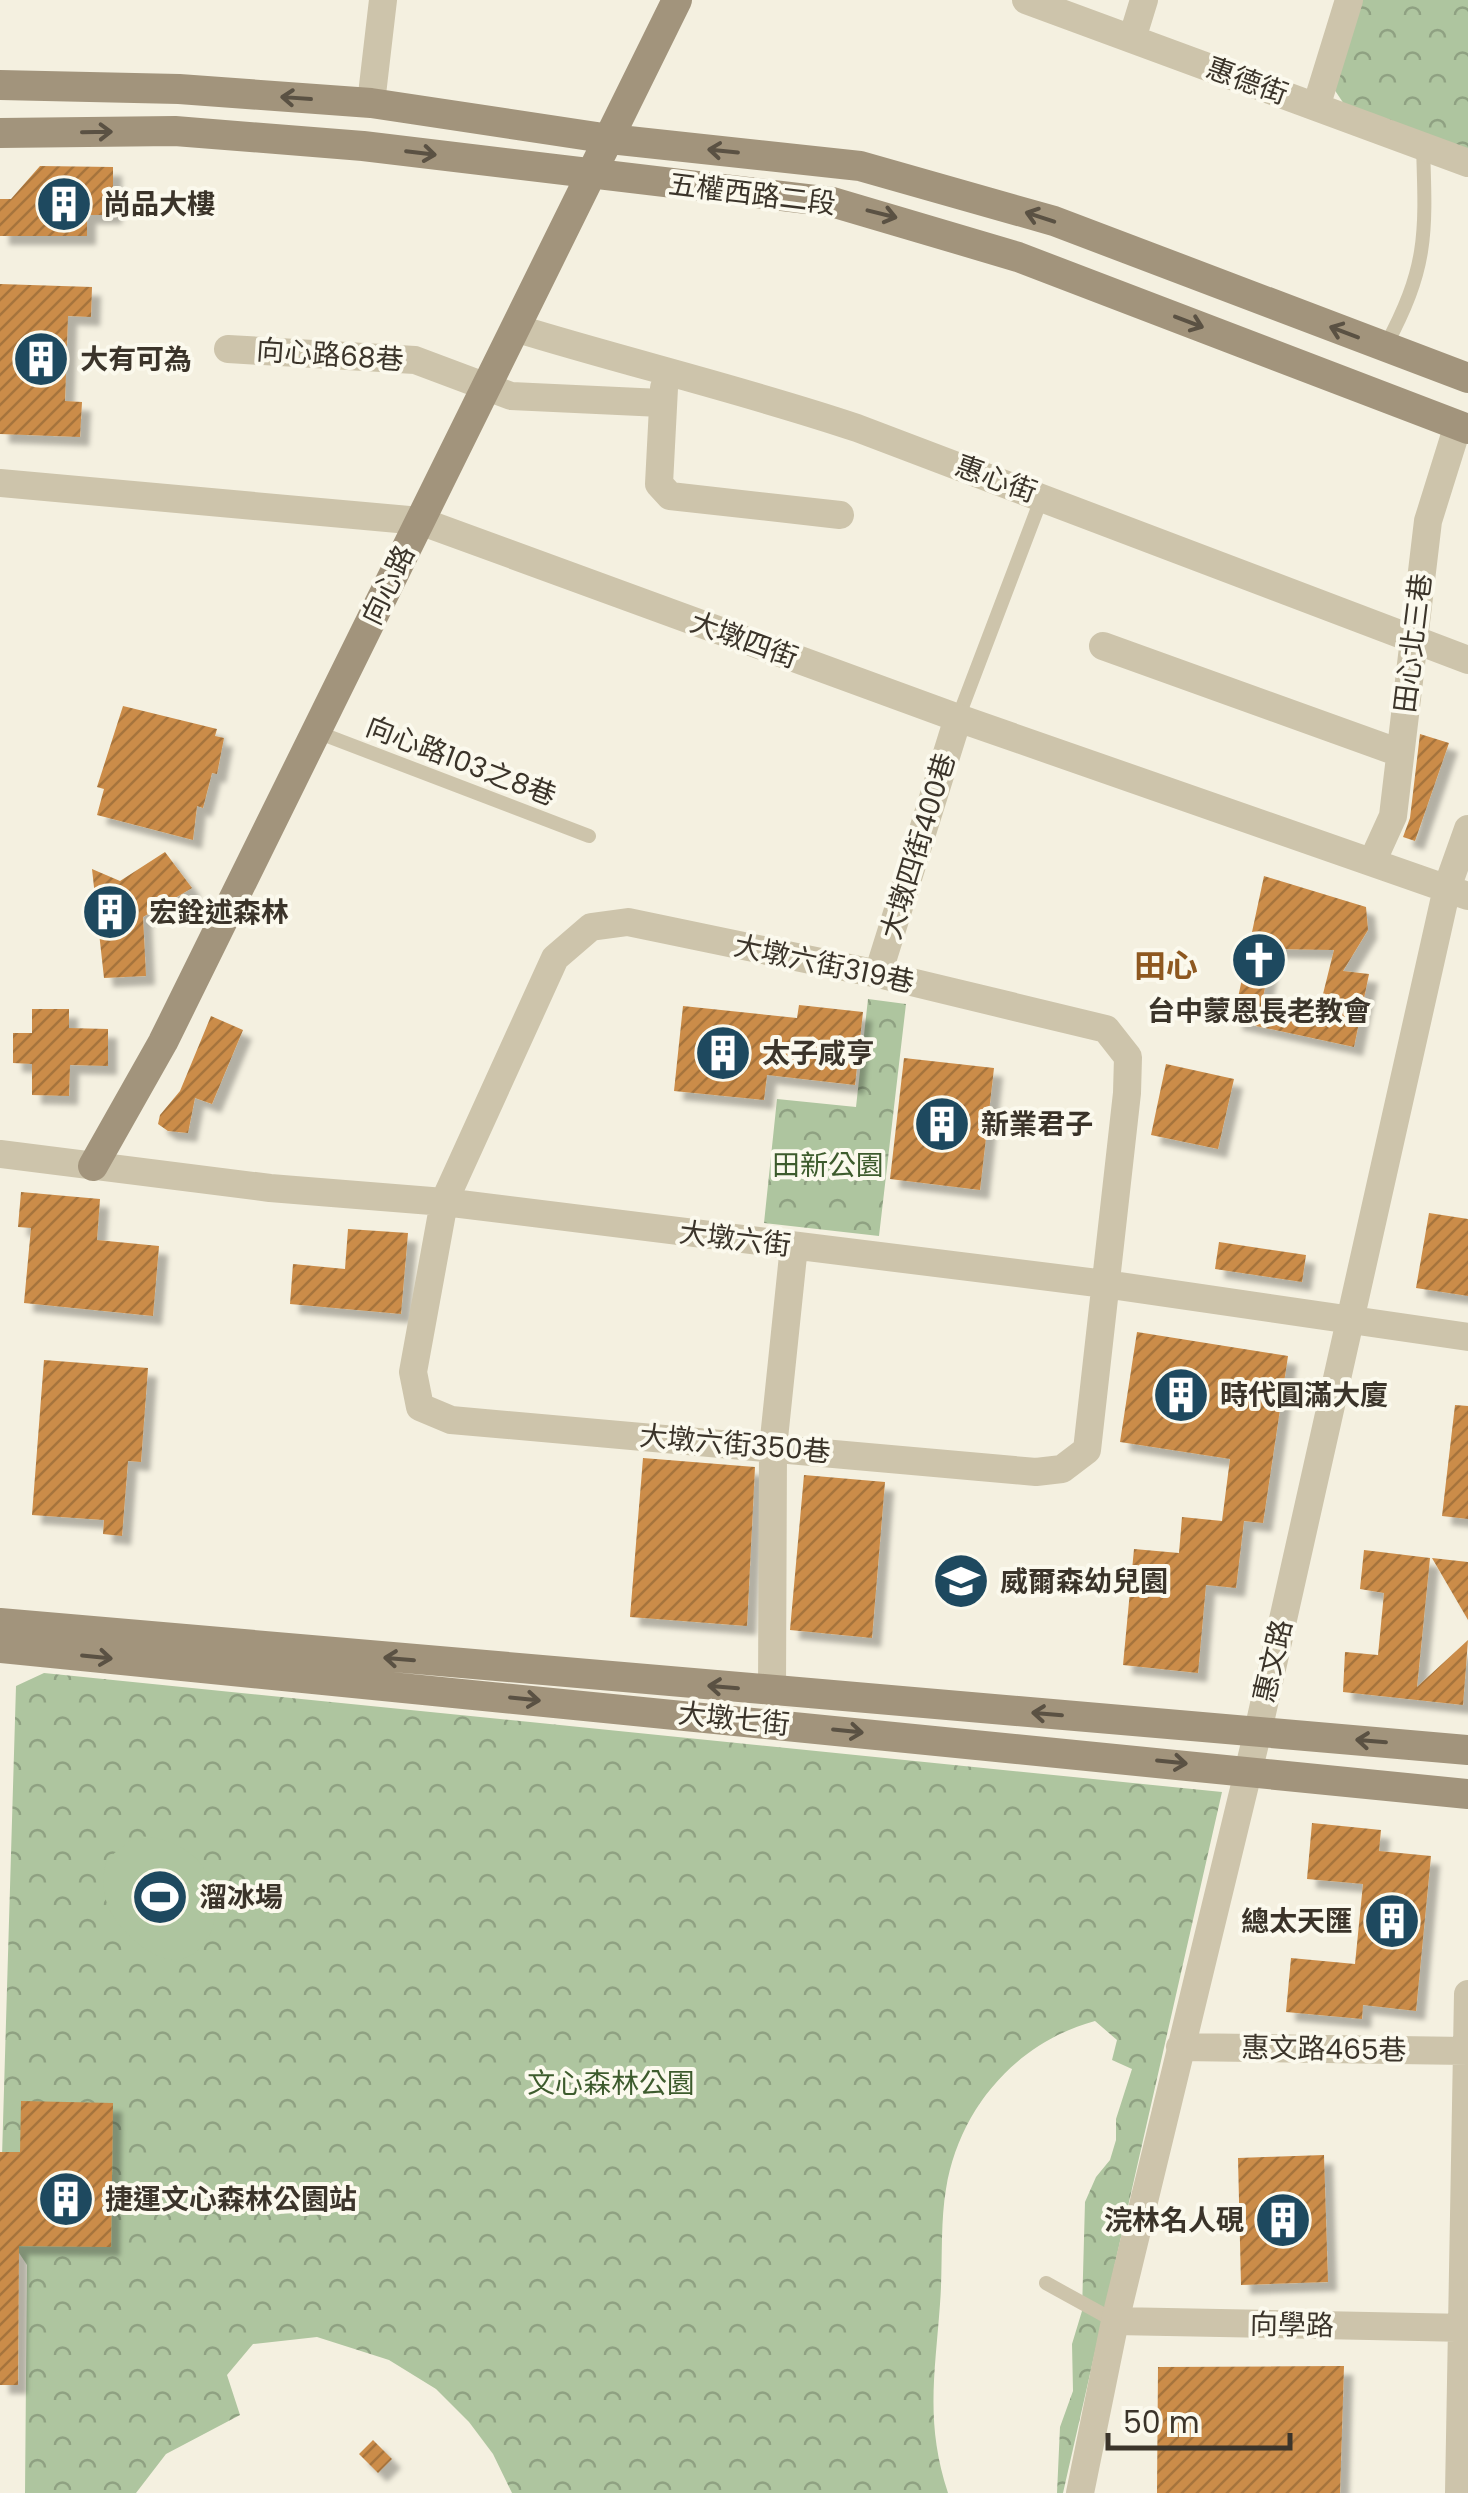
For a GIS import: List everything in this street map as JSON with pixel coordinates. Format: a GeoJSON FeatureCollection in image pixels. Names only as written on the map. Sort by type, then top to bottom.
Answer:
{"type":"FeatureCollection","features":[{"type":"Feature","properties":{"kind":"street"},"geometry":{"type":"LineString","coordinates":[[371,103],[382,0]]}},
{"type":"Feature","properties":{"kind":"street","name":"向心路"},"geometry":{"type":"LineString","coordinates":[[93,1166],[164,1042],[677,0]]}},
{"type":"Feature","properties":{"kind":"street","name":"惠德街"},"geometry":{"type":"LineString","coordinates":[[1026,0],[1468,163]]}},
{"type":"Feature","properties":{"kind":"street"},"geometry":{"type":"LineString","coordinates":[[1132,39],[1144,0]]}},
{"type":"Feature","properties":{"kind":"street"},"geometry":{"type":"LineString","coordinates":[[1316,107],[1349,0]]}},
{"type":"Feature","properties":{"kind":"street","name":"五權西路二段"},"geometry":{"type":"LineString","coordinates":[[0,85],[180,88],[371,103],[610,139],[860,166],[948,188],[1054,222],[1468,378]]}},
{"type":"Feature","properties":{"kind":"street","name":"五權西路二段"},"geometry":{"type":"LineString","coordinates":[[0,133],[174,131],[364,146],[832,202],[897,218],[1018,257],[1463,427]]}},
{"type":"Feature","properties":{"kind":"street","name":"惠心街"},"geometry":{"type":"LineString","coordinates":[[515,328],[768,398],[1042,496],[1468,660]]}},
{"type":"Feature","properties":{"kind":"street","name":"向心路68巷"},"geometry":{"type":"LineString","coordinates":[[228,349],[415,360],[488,386]]}},
{"type":"Feature","properties":{"kind":"street"},"geometry":{"type":"LineString","coordinates":[[668,372],[661,403],[658,484],[670,496],[840,515]]}},
{"type":"Feature","properties":{"kind":"street"},"geometry":{"type":"LineString","coordinates":[[488,386],[511,396],[661,403]]}},
{"type":"Feature","properties":{"kind":"street","name":"田心北三巷"},"geometry":{"type":"LineString","coordinates":[[1373,860],[1393,816],[1428,521],[1463,427]]}},
{"type":"Feature","properties":{"kind":"street","name":"大墩四街"},"geometry":{"type":"LineString","coordinates":[[0,483],[420,521],[958,718],[1458,892]]}},
{"type":"Feature","properties":{"kind":"street"},"geometry":{"type":"LineString","coordinates":[[1104,646],[1400,753]]}},
{"type":"Feature","properties":{"kind":"street","name":"大墩四街400巷"},"geometry":{"type":"LineString","coordinates":[[878,974],[958,718]]}},
{"type":"Feature","properties":{"kind":"street","name":"惠文路"},"geometry":{"type":"LineString","coordinates":[[1080,2493],[1115,2321],[1258,1731],[1349,1322],[1458,892],[1468,829]]}},
{"type":"Feature","properties":{"kind":"street","name":"大墩六街319巷"},"geometry":{"type":"LineString","coordinates":[[444,1202],[555,958],[591,927],[628,922],[878,974],[1106,1029],[1128,1058],[1105,1284]]}},
{"type":"Feature","properties":{"kind":"street","name":"大墩六街"},"geometry":{"type":"LineString","coordinates":[[0,1154],[270,1188],[444,1202],[1105,1284],[1468,1337]]}},
{"type":"Feature","properties":{"kind":"street","name":"大墩六街350巷"},"geometry":{"type":"LineString","coordinates":[[444,1202],[413,1372],[420,1407],[451,1420],[1036,1472],[1062,1470],[1087,1450],[1105,1284]]}},
{"type":"Feature","properties":{"kind":"street"},"geometry":{"type":"LineString","coordinates":[[772,1692],[774,1448],[794,1246]]}},
{"type":"Feature","properties":{"kind":"street","name":"大墩七街"},"geometry":{"type":"LineString","coordinates":[[0,1623],[1468,1750]]}},
{"type":"Feature","properties":{"kind":"street","name":"大墩七街"},"geometry":{"type":"LineString","coordinates":[[0,1648],[1468,1794]]}},
{"type":"Feature","properties":{"kind":"street"},"geometry":{"type":"LineString","coordinates":[[1459,2493],[1465,2328],[1468,1994]]}},
{"type":"Feature","properties":{"kind":"street","name":"惠文路465巷"},"geometry":{"type":"LineString","coordinates":[[1180,2047],[1468,2051]]}},
{"type":"Feature","properties":{"kind":"street","name":"向學路"},"geometry":{"type":"LineString","coordinates":[[1115,2321],[1465,2328]]}},
{"type":"Feature","properties":{"kind":"lane"},"geometry":{"type":"LineString","coordinates":[[1385,348],[1412,297],[1422,260],[1423,146]]}},
{"type":"Feature","properties":{"kind":"lane"},"geometry":{"type":"LineString","coordinates":[[958,718],[1042,496]]}},
{"type":"Feature","properties":{"kind":"lane","name":"向心路103之8巷"},"geometry":{"type":"LineString","coordinates":[[316,732],[589,836]]}},
{"type":"Feature","properties":{"kind":"lane"},"geometry":{"type":"LineString","coordinates":[[1046,2283],[1115,2321]]}},
{"type":"Feature","properties":{"kind":"green space"},"geometry":{"type":"Polygon","coordinates":[[[1359,0],[1468,0],[1468,150],[1344,104],[1332,86],[1359,0]]]}},
{"type":"Feature","properties":{"kind":"green space","name":"田新公園"},"geometry":{"type":"Polygon","coordinates":[[[868,999],[906,1004],[879,1236],[764,1223],[777,1099],[856,1107],[868,999]]]}},
{"type":"Feature","properties":{"kind":"green space","name":"文心森林公園"},"geometry":{"type":"Polygon","coordinates":[[[44,1673],[1222,1792],[1063,2493],[1057,2493],[1060,2427],[1073,2391],[1072,2344],[1082,2311],[1085,2202],[1096,2177],[1110,2160],[1116,2140],[1116,2119],[1132,2069],[1112,2060],[1117,2040],[1095,2021],[1041,2045],[996,2082],[978,2106],[953,2159],[943,2217],[934,2398],[936,2444],[948,2493],[512,2493],[493,2454],[469,2422],[436,2389],[389,2360],[317,2337],[253,2344],[227,2375],[240,2415],[166,2454],[136,2493],[25,2493],[27,2265],[0,2224],[16,1686],[44,1673]]]}},
{"type":"Feature","properties":{"kind":"green space","name":"溜冰場"},"geometry":{"type":"Polygon","coordinates":[[[136,1836],[177,1845],[203,1867],[215,1894],[214,1923],[203,1946],[183,1958],[155,1955],[123,1929],[107,1905],[103,1878],[107,1859],[136,1836]]]}},
{"type":"Feature","properties":{"kind":"building","name":"尚品大樓"},"geometry":{"type":"Polygon","coordinates":[[[40,166],[113,167],[113,215],[87,215],[87,236],[0,236],[0,199],[11,199],[40,166]]]}},
{"type":"Feature","properties":{"kind":"building","name":"大有可為"},"geometry":{"type":"Polygon","coordinates":[[[0,284],[92,287],[91,317],[68,316],[65,401],[82,402],[80,437],[0,434],[0,284]]]}},
{"type":"Feature","properties":{"kind":"building"},"geometry":{"type":"Polygon","coordinates":[[[123,706],[217,729],[215,736],[224,738],[217,774],[212,773],[203,808],[197,806],[193,840],[97,815],[104,789],[97,787],[123,706]]]}},
{"type":"Feature","properties":{"kind":"building"},"geometry":{"type":"Polygon","coordinates":[[[1420,734],[1449,743],[1415,841],[1403,837],[1410,818],[1420,734]]]}},
{"type":"Feature","properties":{"kind":"building","name":"宏銓述森林"},"geometry":{"type":"Polygon","coordinates":[[[165,852],[192,888],[143,917],[146,976],[104,978],[92,869],[120,881],[165,852]]]}},
{"type":"Feature","properties":{"kind":"building","name":"台中蒙恩長老教會"},"geometry":{"type":"Polygon","coordinates":[[[1264,876],[1366,907],[1368,930],[1343,971],[1369,974],[1354,1047],[1233,1021],[1264,876]],[[1273,949],[1262,1002],[1318,1014],[1334,950],[1273,949]]]}},
{"type":"Feature","properties":{"kind":"building"},"geometry":{"type":"Polygon","coordinates":[[[799,1005],[863,1012],[855,1085],[767,1075],[764,1100],[674,1091],[683,1006],[797,1018],[799,1005]]]}},
{"type":"Feature","properties":{"kind":"building"},"geometry":{"type":"Polygon","coordinates":[[[32,1009],[69,1009],[69,1028],[108,1029],[108,1066],[70,1065],[69,1096],[32,1095],[32,1064],[13,1063],[13,1033],[32,1033],[32,1009]]]}},
{"type":"Feature","properties":{"kind":"building"},"geometry":{"type":"Polygon","coordinates":[[[211,1016],[243,1030],[212,1104],[195,1098],[188,1133],[168,1131],[158,1124],[160,1115],[180,1091],[211,1016]]]}},
{"type":"Feature","properties":{"kind":"building","name":"新業君子"},"geometry":{"type":"Polygon","coordinates":[[[904,1058],[994,1068],[980,1190],[890,1179],[904,1058]]]}},
{"type":"Feature","properties":{"kind":"building"},"geometry":{"type":"Polygon","coordinates":[[[1166,1064],[1234,1079],[1218,1149],[1151,1135],[1166,1064]]]}},
{"type":"Feature","properties":{"kind":"building"},"geometry":{"type":"Polygon","coordinates":[[[21,1192],[100,1199],[97,1240],[159,1246],[153,1316],[24,1303],[31,1228],[18,1227],[21,1192]]]}},
{"type":"Feature","properties":{"kind":"building"},"geometry":{"type":"Polygon","coordinates":[[[1429,1213],[1468,1219],[1468,1296],[1416,1288],[1429,1213]]]}},
{"type":"Feature","properties":{"kind":"building"},"geometry":{"type":"Polygon","coordinates":[[[348,1229],[408,1233],[401,1314],[290,1304],[293,1264],[345,1269],[348,1229]]]}},
{"type":"Feature","properties":{"kind":"building"},"geometry":{"type":"Polygon","coordinates":[[[1219,1242],[1306,1255],[1302,1282],[1215,1269],[1219,1242]]]}},
{"type":"Feature","properties":{"kind":"building"},"geometry":{"type":"Polygon","coordinates":[[[1137,1332],[1288,1356],[1263,1523],[1244,1521],[1236,1588],[1206,1585],[1198,1673],[1123,1665],[1134,1549],[1179,1553],[1182,1517],[1222,1521],[1230,1459],[1120,1442],[1137,1332]]]}},
{"type":"Feature","properties":{"kind":"building"},"geometry":{"type":"Polygon","coordinates":[[[44,1360],[148,1368],[141,1462],[128,1461],[122,1536],[103,1534],[104,1520],[32,1515],[44,1360]]]}},
{"type":"Feature","properties":{"kind":"building"},"geometry":{"type":"Polygon","coordinates":[[[1455,1405],[1468,1406],[1468,1519],[1442,1516],[1455,1405]]]}},
{"type":"Feature","properties":{"kind":"building"},"geometry":{"type":"Polygon","coordinates":[[[643,1458],[755,1467],[747,1626],[630,1617],[643,1458]]]}},
{"type":"Feature","properties":{"kind":"building"},"geometry":{"type":"Polygon","coordinates":[[[804,1475],[885,1482],[872,1638],[790,1630],[804,1475]]]}},
{"type":"Feature","properties":{"kind":"building"},"geometry":{"type":"Polygon","coordinates":[[[1364,1550],[1430,1558],[1417,1687],[1468,1640],[1463,1705],[1343,1692],[1345,1652],[1378,1655],[1384,1593],[1360,1589],[1364,1550]]]}},
{"type":"Feature","properties":{"kind":"building"},"geometry":{"type":"Polygon","coordinates":[[[1432,1558],[1468,1562],[1468,1620],[1432,1558]]]}},
{"type":"Feature","properties":{"kind":"building","name":"總太天匯"},"geometry":{"type":"Polygon","coordinates":[[[1312,1823],[1381,1830],[1379,1851],[1431,1856],[1416,2011],[1363,2005],[1362,2019],[1286,2012],[1291,1958],[1355,1964],[1363,1884],[1307,1879],[1312,1823]]]}},
{"type":"Feature","properties":{"kind":"building","name":"捷運文心森林公園站"},"geometry":{"type":"Polygon","coordinates":[[[21,2101],[113,2103],[111,2247],[19,2246],[18,2385],[0,2385],[0,2152],[20,2152],[21,2101]]]}},
{"type":"Feature","properties":{"kind":"building","name":"浣林名人硯"},"geometry":{"type":"Polygon","coordinates":[[[1324,2155],[1328,2282],[1241,2285],[1238,2158],[1324,2155]]]}},
{"type":"Feature","properties":{"kind":"building"},"geometry":{"type":"Polygon","coordinates":[[[1344,2366],[1340,2493],[1157,2493],[1158,2367],[1344,2366]]]}},
{"type":"Feature","properties":{"kind":"building"},"geometry":{"type":"Polygon","coordinates":[[[373,2440],[392,2459],[378,2473],[359,2454],[373,2440]]]}},
{"type":"Feature","properties":{"kind":"place","name":"尚品大樓"},"geometry":{"type":"Point","coordinates":[64,204]}},
{"type":"Feature","properties":{"kind":"place","name":"大有可為"},"geometry":{"type":"Point","coordinates":[41,359]}},
{"type":"Feature","properties":{"kind":"place","name":"宏銓述森林"},"geometry":{"type":"Point","coordinates":[110,912]}},
{"type":"Feature","properties":{"kind":"place","name":"台中蒙恩長老教會"},"geometry":{"type":"Point","coordinates":[1259,960]}},
{"type":"Feature","properties":{"kind":"place","name":"太子咸亨"},"geometry":{"type":"Point","coordinates":[723,1053]}},
{"type":"Feature","properties":{"kind":"place","name":"新業君子"},"geometry":{"type":"Point","coordinates":[942,1124]}},
{"type":"Feature","properties":{"kind":"place","name":"時代圓滿大廈"},"geometry":{"type":"Point","coordinates":[1181,1395]}},
{"type":"Feature","properties":{"kind":"place","name":"威爾森幼兒園"},"geometry":{"type":"Point","coordinates":[961,1581]}},
{"type":"Feature","properties":{"kind":"place","name":"溜冰場"},"geometry":{"type":"Point","coordinates":[160,1897]}},
{"type":"Feature","properties":{"kind":"place","name":"總太天匯"},"geometry":{"type":"Point","coordinates":[1392,1921]}},
{"type":"Feature","properties":{"kind":"place","name":"捷運文心森林公園站"},"geometry":{"type":"Point","coordinates":[66,2199]}},
{"type":"Feature","properties":{"kind":"place","name":"浣林名人硯"},"geometry":{"type":"Point","coordinates":[1283,2220]}},
{"type":"Feature","properties":{"kind":"district","name":"田心"},"geometry":{"type":"Point","coordinates":[1166,965]}}]}
